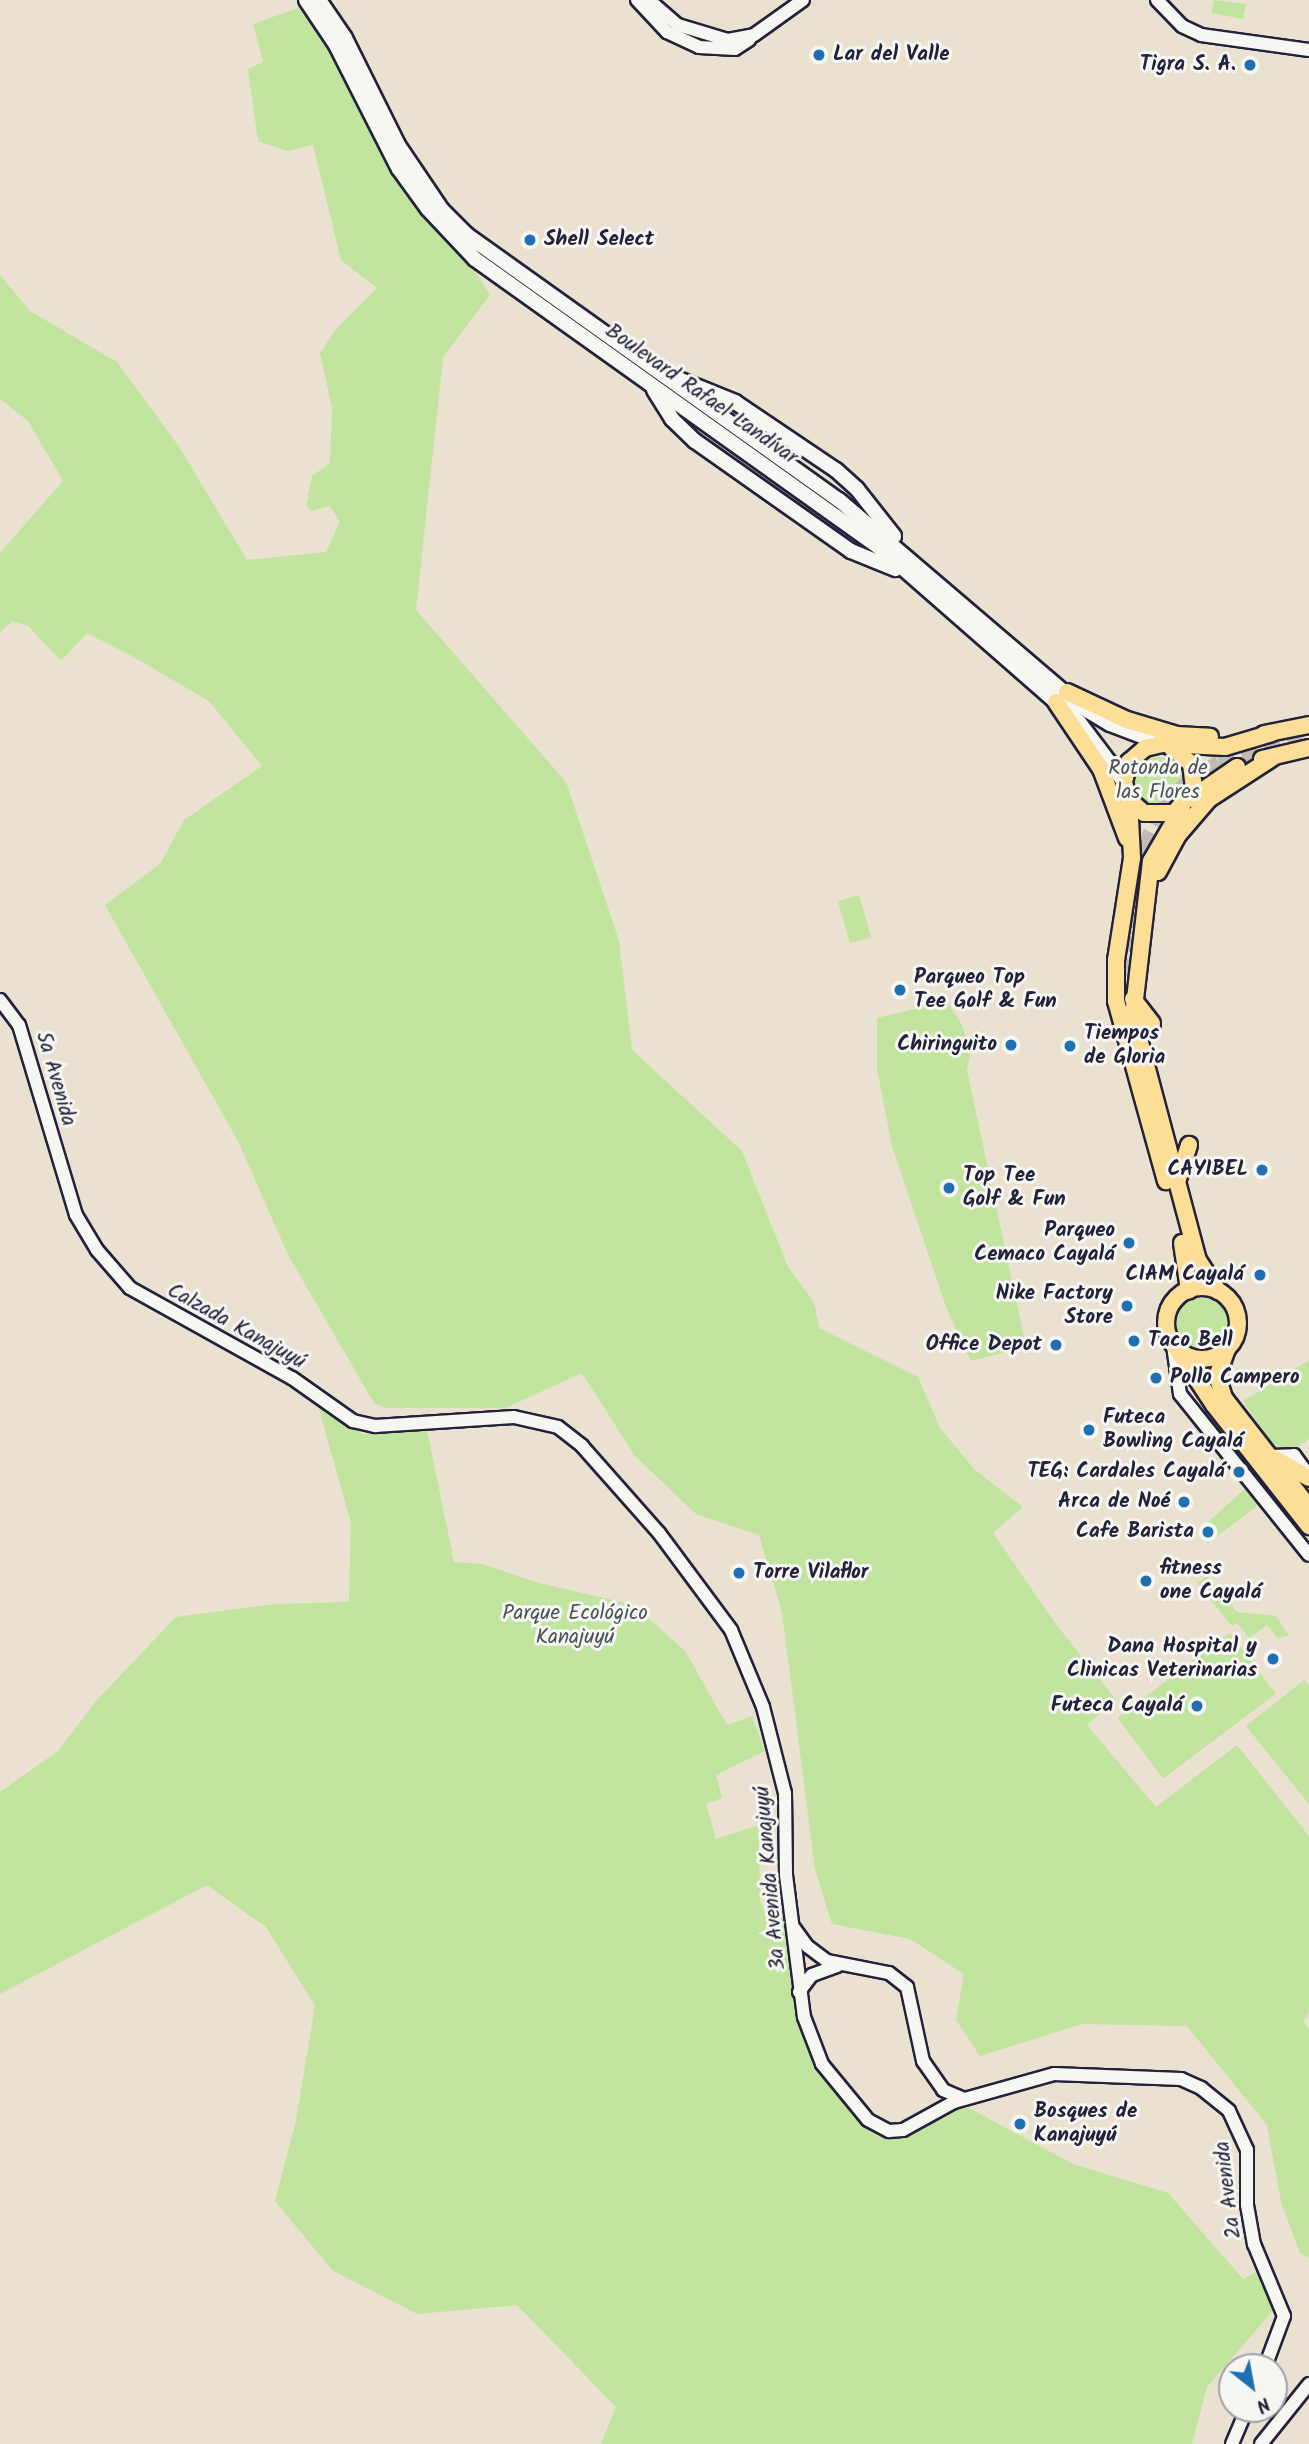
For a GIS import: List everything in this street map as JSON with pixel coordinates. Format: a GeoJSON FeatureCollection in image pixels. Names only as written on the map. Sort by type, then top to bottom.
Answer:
{"type":"FeatureCollection","features":[{"type":"Feature","properties":{"kind":"main road","name":"Boulevard Rafael Landívar"},"geometry":{"type":"LineString","coordinates":[[306,0],[336,45],[399,169],[444,228],[497,276],[652,385],[709,416],[839,500],[963,603],[1062,697],[1124,782]]}},
{"type":"Feature","properties":{"kind":"main road","name":"Boulevard Rafael Landívar"},"geometry":{"type":"LineString","coordinates":[[319,0],[349,46],[397,145],[442,210],[487,250],[661,373],[709,416],[880,548],[904,573],[1062,697],[1110,724],[1167,746]]}},
{"type":"Feature","properties":{"kind":"main road"},"geometry":{"type":"LineString","coordinates":[[661,373],[735,402],[851,482],[884,526],[943,578],[963,603]]}},
{"type":"Feature","properties":{"kind":"main road"},"geometry":{"type":"LineString","coordinates":[[652,385],[671,419],[851,551],[904,573]]}},
{"type":"Feature","properties":{"kind":"main road"},"geometry":{"type":"LineString","coordinates":[[711,448],[703,435],[709,416],[735,402]]}},
{"type":"Feature","properties":{"kind":"main road"},"geometry":{"type":"LineString","coordinates":[[1062,697],[1177,735],[1272,733],[1307,736]]}},
{"type":"Feature","properties":{"kind":"main road"},"geometry":{"type":"LineString","coordinates":[[1062,697],[1101,769],[1132,850]]}},
{"type":"Feature","properties":{"kind":"main road"},"geometry":{"type":"LineString","coordinates":[[1189,1290],[1187,1262],[1115,1001],[1116,960],[1132,850],[1129,800],[1124,782],[1136,754],[1167,746],[1225,747],[1272,733]]}},
{"type":"Feature","properties":{"kind":"main road"},"geometry":{"type":"LineString","coordinates":[[1146,900],[1170,846],[1198,811],[1235,779],[1307,736]]}},
{"type":"Feature","properties":{"kind":"main road"},"geometry":{"type":"LineString","coordinates":[[1167,746],[1186,757],[1194,772],[1186,803],[1152,861],[1133,999],[1137,1035],[1198,1260],[1217,1291],[1231,1302],[1238,1320],[1219,1365],[1219,1386],[1309,1507]]}},
{"type":"Feature","properties":{"kind":"main road"},"geometry":{"type":"LineString","coordinates":[[1129,800],[1154,816],[1186,803],[1231,770],[1272,758]]}},
{"type":"Feature","properties":{"kind":"main road"},"geometry":{"type":"LineString","coordinates":[[1112,921],[1122,870],[1119,816]]}},
{"type":"Feature","properties":{"kind":"main road"},"geometry":{"type":"LineString","coordinates":[[1124,975],[1126,1038]]}},
{"type":"Feature","properties":{"kind":"main road"},"geometry":{"type":"LineString","coordinates":[[1133,999],[1152,1023]]}},
{"type":"Feature","properties":{"kind":"main road"},"geometry":{"type":"LineString","coordinates":[[1108,1016],[1115,1001]]}},
{"type":"Feature","properties":{"kind":"main road"},"geometry":{"type":"LineString","coordinates":[[1178,1188],[1180,1162],[1189,1145]]}},
{"type":"Feature","properties":{"kind":"main road"},"geometry":{"type":"LineString","coordinates":[[1143,1156],[1163,1171]]}},
{"type":"Feature","properties":{"kind":"main road"},"geometry":{"type":"LineString","coordinates":[[1217,1291],[1189,1290],[1175,1299],[1167,1314],[1166,1331],[1214,1405],[1309,1526]]}},
{"type":"Feature","properties":{"kind":"main road"},"geometry":{"type":"LineString","coordinates":[[1176,1349],[1200,1359],[1227,1349]]}},
{"type":"Feature","properties":{"kind":"main road"},"geometry":{"type":"LineString","coordinates":[[1269,1456],[1309,1477]]}},
{"type":"Feature","properties":{"kind":"street"},"geometry":{"type":"LineString","coordinates":[[637,0],[667,32],[699,47],[735,49],[803,0]]}},
{"type":"Feature","properties":{"kind":"street"},"geometry":{"type":"LineString","coordinates":[[649,0],[669,20],[693,32],[738,39],[754,35]]}},
{"type":"Feature","properties":{"kind":"street"},"geometry":{"type":"LineString","coordinates":[[1157,0],[1182,26],[1202,35],[1309,50]]}},
{"type":"Feature","properties":{"kind":"street","name":"5a Avenida"},"geometry":{"type":"LineString","coordinates":[[0,1000],[19,1026],[62,1173],[91,1242]]}},
{"type":"Feature","properties":{"kind":"street","name":"Calzada Kanajuyú"},"geometry":{"type":"LineString","coordinates":[[91,1242],[130,1288],[155,1305],[257,1357],[341,1415],[375,1426]]}},
{"type":"Feature","properties":{"kind":"street"},"geometry":{"type":"LineString","coordinates":[[1176,1349],[1180,1394],[1309,1555]]}},
{"type":"Feature","properties":{"kind":"street","name":"3a Avenida Kanajuyú"},"geometry":{"type":"LineString","coordinates":[[375,1426],[502,1417],[541,1421],[569,1434],[623,1489],[725,1620],[763,1707],[784,1785],[786,1875],[799,1992],[822,2064],[868,2120],[889,2131],[903,2130],[941,2107],[966,2099]]}},
{"type":"Feature","properties":{"kind":"street"},"geometry":{"type":"LineString","coordinates":[[1269,1456],[1294,1455],[1309,1477]]}},
{"type":"Feature","properties":{"kind":"street"},"geometry":{"type":"LineString","coordinates":[[794,1928],[809,1948],[837,1966]]}},
{"type":"Feature","properties":{"kind":"street"},"geometry":{"type":"LineString","coordinates":[[799,1992],[812,1975],[837,1966],[879,1970],[907,1987],[920,2054],[941,2088],[941,2107]]}},
{"type":"Feature","properties":{"kind":"street","name":"2a Avenida"},"geometry":{"type":"LineString","coordinates":[[966,2099],[1036,2077],[1093,2073],[1181,2079],[1222,2104],[1237,2121],[1246,2143],[1253,2240],[1284,2316],[1270,2353]]}},
{"type":"Feature","properties":{"kind":"street"},"geometry":{"type":"LineString","coordinates":[[941,2088],[966,2099]]}},
{"type":"Feature","properties":{"kind":"street"},"geometry":{"type":"LineString","coordinates":[[1261,2444],[1309,2384]]}},
{"type":"Feature","properties":{"kind":"street"},"geometry":{"type":"LineString","coordinates":[[1232,2444],[1241,2423]]}},
{"type":"Feature","properties":{"kind":"green space"},"geometry":{"type":"Polygon","coordinates":[[[1214,0],[1246,4],[1243,19],[1211,13],[1214,0]]]}},
{"type":"Feature","properties":{"kind":"green space"},"geometry":{"type":"Polygon","coordinates":[[[298,8],[322,37],[388,169],[469,262],[490,295],[443,357],[416,610],[566,782],[619,941],[632,1050],[742,1151],[788,1267],[814,1302],[819,1328],[918,1377],[940,1428],[975,1470],[1023,1507],[993,1533],[1055,1623],[1116,1700],[1087,1725],[1156,1807],[1237,1745],[1309,1836],[1309,2012],[1303,2021],[1309,2030],[1309,2258],[1300,2253],[1281,2202],[1267,2125],[1187,2026],[1082,2024],[980,2056],[956,2020],[964,1974],[910,1939],[832,1924],[815,1869],[782,1612],[759,1535],[696,1514],[635,1456],[582,1373],[505,1408],[385,1408],[374,1403],[288,1255],[239,1143],[105,905],[160,864],[184,820],[262,766],[209,701],[87,633],[61,661],[28,626],[13,621],[0,632],[0,553],[63,481],[28,421],[0,399],[0,275],[30,311],[117,362],[180,448],[247,560],[326,552],[340,522],[330,506],[311,511],[306,506],[312,476],[330,463],[332,408],[320,353],[337,328],[377,288],[341,260],[313,145],[287,151],[258,141],[248,69],[263,62],[253,24],[298,8]]]}},
{"type":"Feature","properties":{"kind":"green space","name":"Rotonda de las Flores"},"geometry":{"type":"Polygon","coordinates":[[[1158,757],[1167,758],[1175,764],[1181,772],[1181,790],[1175,798],[1167,804],[1158,805],[1149,804],[1141,798],[1135,790],[1134,781],[1135,772],[1141,764],[1149,758],[1158,757]]]}},
{"type":"Feature","properties":{"kind":"green space"},"geometry":{"type":"Polygon","coordinates":[[[859,895],[871,937],[850,943],[838,901],[859,895]]]}},
{"type":"Feature","properties":{"kind":"green space","name":"Top Tee Golf & Fun"},"geometry":{"type":"Polygon","coordinates":[[[947,1001],[962,1025],[970,1055],[967,1070],[1026,1347],[971,1361],[946,1307],[892,1146],[877,1068],[877,1018],[947,1001]]]}},
{"type":"Feature","properties":{"kind":"green space"},"geometry":{"type":"Polygon","coordinates":[[[1202,1298],[1221,1305],[1228,1324],[1221,1343],[1202,1350],[1183,1343],[1176,1324],[1183,1305],[1202,1298]]]}},
{"type":"Feature","properties":{"kind":"green space"},"geometry":{"type":"Polygon","coordinates":[[[1309,1360],[1309,1439],[1295,1449],[1274,1447],[1243,1401],[1309,1360]]]}},
{"type":"Feature","properties":{"kind":"green space","name":"Parque Ecológico Kanajuyú"},"geometry":{"type":"Polygon","coordinates":[[[317,1402],[362,1434],[427,1430],[454,1562],[482,1564],[539,1583],[634,1605],[685,1651],[727,1725],[752,1716],[765,1751],[716,1775],[722,1798],[706,1804],[716,1839],[759,1825],[760,1902],[766,1916],[786,1913],[804,2039],[821,2074],[854,2114],[891,2137],[911,2134],[949,2109],[969,2108],[1073,2164],[1168,2193],[1243,2279],[1258,2271],[1276,2307],[1236,2353],[1218,2353],[1218,2374],[1207,2387],[1192,2444],[601,2444],[616,2407],[517,2305],[417,2314],[332,2270],[275,2201],[296,2121],[315,2006],[266,1927],[207,1885],[0,1994],[0,1792],[58,1751],[96,1701],[176,1617],[276,1604],[349,1602],[351,1523],[317,1402]]]}},
{"type":"Feature","properties":{"kind":"green space"},"geometry":{"type":"Polygon","coordinates":[[[1248,1486],[1261,1503],[1216,1537],[1206,1524],[1248,1486]]]}},
{"type":"Feature","properties":{"kind":"green space"},"geometry":{"type":"Polygon","coordinates":[[[1207,1576],[1237,1612],[1276,1616],[1289,1636],[1277,1638],[1267,1625],[1249,1638],[1237,1623],[1232,1626],[1197,1583],[1207,1576]]]}},
{"type":"Feature","properties":{"kind":"green space","name":"Futeca Cayalá"},"geometry":{"type":"Polygon","coordinates":[[[1230,1633],[1276,1694],[1163,1779],[1117,1718],[1230,1633]]]}},
{"type":"Feature","properties":{"kind":"green space"},"geometry":{"type":"Polygon","coordinates":[[[1304,1680],[1309,1686],[1309,1804],[1246,1726],[1304,1680]]]}},
{"type":"Feature","properties":{"kind":"tunnel"},"geometry":{"type":"LineString","coordinates":[[1124,975],[1144,847],[1163,809],[1187,783],[1219,763],[1302,737]]}},
{"type":"Feature","properties":{"kind":"place","name":"Lar del Valle"},"geometry":{"type":"Point","coordinates":[819,55]}},
{"type":"Feature","properties":{"kind":"place","name":"Tigra S. A."},"geometry":{"type":"Point","coordinates":[1250,65]}},
{"type":"Feature","properties":{"kind":"place","name":"Shell Select"},"geometry":{"type":"Point","coordinates":[530,240]}},
{"type":"Feature","properties":{"kind":"place","name":"Parqueo Top Tee Golf & Fun"},"geometry":{"type":"Point","coordinates":[900,990]}},
{"type":"Feature","properties":{"kind":"place","name":"Chiringuito"},"geometry":{"type":"Point","coordinates":[1011,1045]}},
{"type":"Feature","properties":{"kind":"place","name":"Tiempos de Gloria"},"geometry":{"type":"Point","coordinates":[1070,1046]}},
{"type":"Feature","properties":{"kind":"place","name":"CAYIBEL"},"geometry":{"type":"Point","coordinates":[1262,1170]}},
{"type":"Feature","properties":{"kind":"place","name":"Top Tee Golf & Fun"},"geometry":{"type":"Point","coordinates":[949,1188]}},
{"type":"Feature","properties":{"kind":"place","name":"Parqueo Cemaco Cayalá"},"geometry":{"type":"Point","coordinates":[1129,1243]}},
{"type":"Feature","properties":{"kind":"place","name":"CIAM Cayalá"},"geometry":{"type":"Point","coordinates":[1260,1275]}},
{"type":"Feature","properties":{"kind":"place","name":"Nike Factory Store"},"geometry":{"type":"Point","coordinates":[1127,1306]}},
{"type":"Feature","properties":{"kind":"place","name":"Taco Bell"},"geometry":{"type":"Point","coordinates":[1134,1341]}},
{"type":"Feature","properties":{"kind":"place","name":"Office Depot"},"geometry":{"type":"Point","coordinates":[1056,1345]}},
{"type":"Feature","properties":{"kind":"place","name":"Pollo Campero"},"geometry":{"type":"Point","coordinates":[1156,1378]}},
{"type":"Feature","properties":{"kind":"place","name":"Futeca Bowling Cayalá"},"geometry":{"type":"Point","coordinates":[1089,1430]}},
{"type":"Feature","properties":{"kind":"place","name":"TEG: Cardales Cayalá"},"geometry":{"type":"Point","coordinates":[1239,1472]}},
{"type":"Feature","properties":{"kind":"place","name":"Arca de Noé"},"geometry":{"type":"Point","coordinates":[1184,1502]}},
{"type":"Feature","properties":{"kind":"place","name":"Cafe Barista"},"geometry":{"type":"Point","coordinates":[1208,1532]}},
{"type":"Feature","properties":{"kind":"place","name":"Torre Vilaflor"},"geometry":{"type":"Point","coordinates":[739,1573]}},
{"type":"Feature","properties":{"kind":"place","name":"fitness one Cayalá"},"geometry":{"type":"Point","coordinates":[1146,1581]}},
{"type":"Feature","properties":{"kind":"place","name":"Dana Hospital y Clinicas Veterinarias"},"geometry":{"type":"Point","coordinates":[1273,1659]}},
{"type":"Feature","properties":{"kind":"place","name":"Futeca Cayalá"},"geometry":{"type":"Point","coordinates":[1197,1706]}},
{"type":"Feature","properties":{"kind":"place","name":"Bosques de Kanajuyú"},"geometry":{"type":"Point","coordinates":[1020,2124]}}]}
